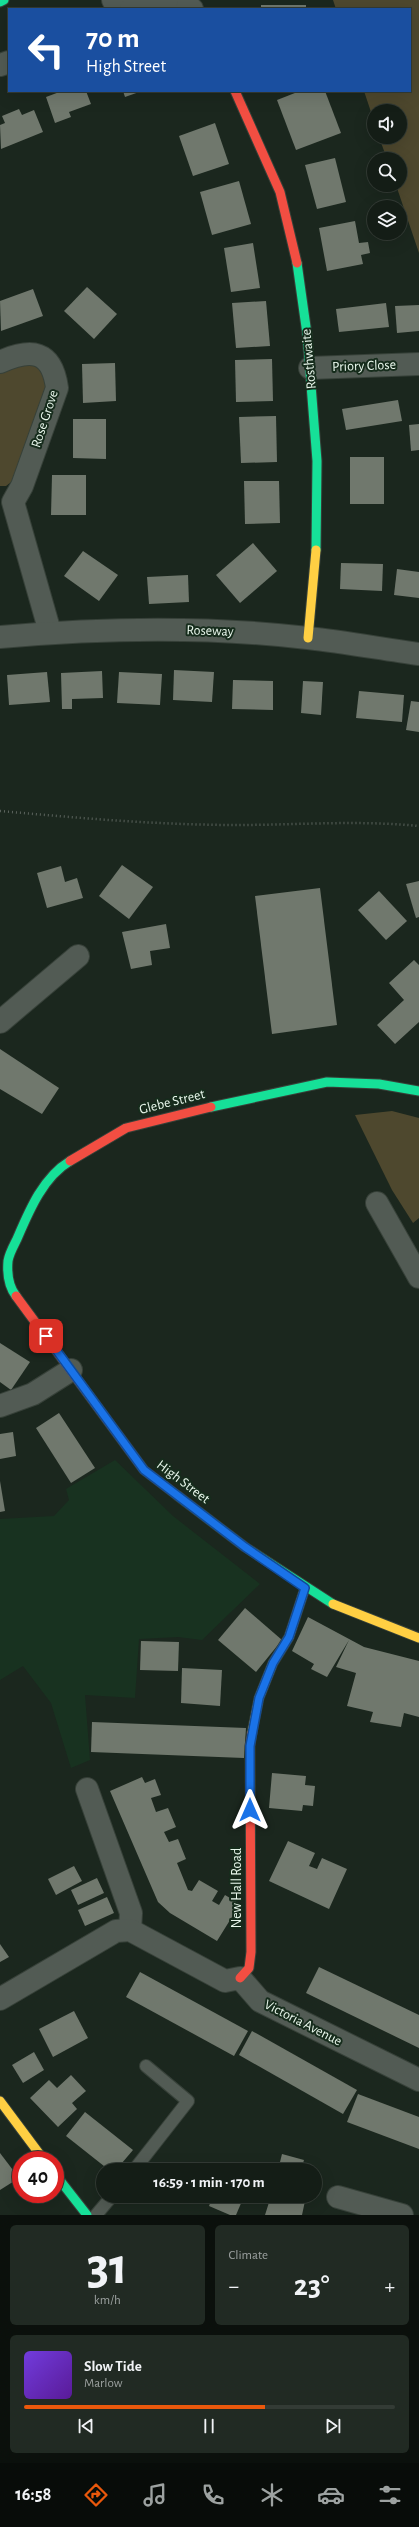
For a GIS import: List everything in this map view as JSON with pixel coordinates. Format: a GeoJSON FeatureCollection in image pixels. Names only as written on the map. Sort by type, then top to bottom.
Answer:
{"type":"FeatureCollection","features":[{"type":"Feature","properties":{"kind":"street"},"geometry":{"type":"LineString","coordinates":[[0,2],[4,0]]}},
{"type":"Feature","properties":{"kind":"street"},"geometry":{"type":"LineString","coordinates":[[134,8],[154,1],[167,0]]}},
{"type":"Feature","properties":{"kind":"street"},"geometry":{"type":"LineString","coordinates":[[177,0],[190,8]]}},
{"type":"Feature","properties":{"kind":"street","name":"Rosthwaite"},"geometry":{"type":"LineString","coordinates":[[235,92],[280,192],[298,266],[310,368],[317,461],[317,536],[308,638]]}},
{"type":"Feature","properties":{"kind":"street","name":"Rose Grove"},"geometry":{"type":"LineString","coordinates":[[0,362],[16,354],[33,353],[46,358],[55,372],[57,388],[22,486],[7,500],[50,632]]}},
{"type":"Feature","properties":{"kind":"street","name":"Priory Close"},"geometry":{"type":"LineString","coordinates":[[310,368],[419,364]]}},
{"type":"Feature","properties":{"kind":"street","name":"Roseway"},"geometry":{"type":"LineString","coordinates":[[0,637],[50,632],[179,630],[308,638],[419,654]]}},
{"type":"Feature","properties":{"kind":"street"},"geometry":{"type":"LineString","coordinates":[[0,1022],[78,956]]}},
{"type":"Feature","properties":{"kind":"street","name":"Glebe Street"},"geometry":{"type":"LineString","coordinates":[[4,1276],[8,1260],[30,1206],[59,1168],[126,1128],[264,1094],[327,1082],[380,1084],[419,1091]]}},
{"type":"Feature","properties":{"kind":"street"},"geometry":{"type":"LineString","coordinates":[[377,1203],[419,1277]]}},
{"type":"Feature","properties":{"kind":"street","name":"High Street"},"geometry":{"type":"LineString","coordinates":[[4,1276],[12,1291],[144,1470],[245,1547],[325,1601],[419,1638]]}},
{"type":"Feature","properties":{"kind":"street"},"geometry":{"type":"LineString","coordinates":[[0,1406],[33,1394],[71,1370]]}},
{"type":"Feature","properties":{"kind":"street","name":"New Hall Road"},"geometry":{"type":"LineString","coordinates":[[240,1978],[249,1968],[252,1952],[250,1746],[259,1698],[273,1663],[289,1637],[305,1588]]}},
{"type":"Feature","properties":{"kind":"street"},"geometry":{"type":"LineString","coordinates":[[87,1789],[131,1913],[130,1930]]}},
{"type":"Feature","properties":{"kind":"street"},"geometry":{"type":"LineString","coordinates":[[0,1999],[116,1931],[130,1930],[225,1982],[240,1978]]}},
{"type":"Feature","properties":{"kind":"street","name":"Victoria Avenue"},"geometry":{"type":"LineString","coordinates":[[240,1978],[260,2001],[419,2080]]}},
{"type":"Feature","properties":{"kind":"street"},"geometry":{"type":"LineString","coordinates":[[0,2101],[37,2151]]}},
{"type":"Feature","properties":{"kind":"street"},"geometry":{"type":"LineString","coordinates":[[64,2186],[87,2215]]}},
{"type":"Feature","properties":{"kind":"street"},"geometry":{"type":"LineString","coordinates":[[338,2197],[402,2215]]}},
{"type":"Feature","properties":{"kind":"lane"},"geometry":{"type":"LineString","coordinates":[[139,2163],[188,2101],[146,2066]]}},
{"type":"Feature","properties":{"kind":"lane"},"geometry":{"type":"LineString","coordinates":[[96,2215],[106,2203]]}},
{"type":"Feature","properties":{"kind":"path"},"geometry":{"type":"LineString","coordinates":[[0,811],[88,819],[236,825],[387,823],[419,826]]}},
{"type":"Feature","properties":{"kind":"shaded area"},"geometry":{"type":"Polygon","coordinates":[[[333,0],[419,0],[419,253],[407,218],[407,200],[401,200],[398,192],[407,192],[407,152],[384,152],[382,144],[407,144],[407,104],[368,104],[364,92],[411,92],[411,8],[336,8],[333,0]]]}},
{"type":"Feature","properties":{"kind":"shaded area"},"geometry":{"type":"Polygon","coordinates":[[[30,363],[40,368],[48,389],[15,479],[6,486],[0,486],[0,372],[30,363]]]}},
{"type":"Feature","properties":{"kind":"shaded area"},"geometry":{"type":"Polygon","coordinates":[[[392,1111],[419,1118],[419,1218],[413,1223],[392,1190],[355,1115],[392,1111]]]}},
{"type":"Feature","properties":{"kind":"shaded area"},"geometry":{"type":"Polygon","coordinates":[[[115,1460],[173,1516],[260,1584],[202,1640],[178,1637],[139,1639],[135,1698],[85,1695],[90,1760],[71,1768],[51,1703],[23,1666],[0,1680],[0,1519],[54,1516],[69,1500],[66,1489],[115,1460]]]}},
{"type":"Feature","properties":{"kind":"building"},"geometry":{"type":"Polygon","coordinates":[[[261,5],[306,5],[306,8],[261,8],[261,5]]]}},
{"type":"Feature","properties":{"kind":"building"},"geometry":{"type":"Polygon","coordinates":[[[59,92],[86,92],[91,104],[69,112],[71,117],[55,123],[46,97],[59,92]]]}},
{"type":"Feature","properties":{"kind":"building"},"geometry":{"type":"Polygon","coordinates":[[[123,92],[139,92],[125,97],[123,92]]]}},
{"type":"Feature","properties":{"kind":"building"},"geometry":{"type":"Polygon","coordinates":[[[297,92],[325,92],[341,133],[296,150],[277,100],[297,92]]]}},
{"type":"Feature","properties":{"kind":"building"},"geometry":{"type":"Polygon","coordinates":[[[19,109],[22,115],[34,110],[43,132],[1,149],[0,125],[5,123],[2,116],[19,109]]]}},
{"type":"Feature","properties":{"kind":"building"},"geometry":{"type":"Polygon","coordinates":[[[215,123],[229,164],[193,176],[179,136],[215,123]]]}},
{"type":"Feature","properties":{"kind":"building"},"geometry":{"type":"Polygon","coordinates":[[[335,158],[346,202],[317,209],[305,165],[335,158]]]}},
{"type":"Feature","properties":{"kind":"building"},"geometry":{"type":"Polygon","coordinates":[[[239,181],[251,224],[212,235],[200,192],[239,181]]]}},
{"type":"Feature","properties":{"kind":"building"},"geometry":{"type":"Polygon","coordinates":[[[355,221],[359,243],[368,242],[370,253],[361,255],[363,264],[327,271],[319,228],[355,221]]]}},
{"type":"Feature","properties":{"kind":"building"},"geometry":{"type":"Polygon","coordinates":[[[253,243],[260,288],[231,292],[224,248],[253,243]]]}},
{"type":"Feature","properties":{"kind":"building"},"geometry":{"type":"Polygon","coordinates":[[[87,287],[117,314],[94,339],[64,311],[87,287]]]}},
{"type":"Feature","properties":{"kind":"building"},"geometry":{"type":"Polygon","coordinates":[[[33,289],[43,316],[1,331],[0,301],[33,289]]]}},
{"type":"Feature","properties":{"kind":"building"},"geometry":{"type":"Polygon","coordinates":[[[266,301],[270,346],[236,348],[232,303],[266,301]]]}},
{"type":"Feature","properties":{"kind":"building"},"geometry":{"type":"Polygon","coordinates":[[[386,303],[389,327],[339,332],[336,309],[386,303]]]}},
{"type":"Feature","properties":{"kind":"building"},"geometry":{"type":"Polygon","coordinates":[[[419,305],[419,331],[397,333],[395,306],[419,305]]]}},
{"type":"Feature","properties":{"kind":"building"},"geometry":{"type":"Polygon","coordinates":[[[272,359],[273,401],[236,402],[235,360],[272,359]]]}},
{"type":"Feature","properties":{"kind":"building"},"geometry":{"type":"Polygon","coordinates":[[[115,363],[116,401],[83,403],[82,364],[115,363]]]}},
{"type":"Feature","properties":{"kind":"building"},"geometry":{"type":"Polygon","coordinates":[[[398,400],[402,421],[346,430],[342,409],[398,400]]]}},
{"type":"Feature","properties":{"kind":"building"},"geometry":{"type":"Polygon","coordinates":[[[276,416],[277,462],[241,463],[239,417],[276,416]]]}},
{"type":"Feature","properties":{"kind":"building"},"geometry":{"type":"Polygon","coordinates":[[[73,419],[106,419],[106,459],[73,458],[73,419]]]}},
{"type":"Feature","properties":{"kind":"building"},"geometry":{"type":"Polygon","coordinates":[[[419,424],[419,450],[411,451],[409,425],[419,424]]]}},
{"type":"Feature","properties":{"kind":"building"},"geometry":{"type":"Polygon","coordinates":[[[350,457],[384,457],[384,504],[350,504],[350,457]]]}},
{"type":"Feature","properties":{"kind":"building"},"geometry":{"type":"Polygon","coordinates":[[[52,475],[86,475],[86,515],[51,515],[52,475]]]}},
{"type":"Feature","properties":{"kind":"building"},"geometry":{"type":"Polygon","coordinates":[[[244,481],[279,481],[280,523],[245,524],[244,481]]]}},
{"type":"Feature","properties":{"kind":"building"},"geometry":{"type":"Polygon","coordinates":[[[253,543],[277,571],[240,603],[216,575],[253,543]]]}},
{"type":"Feature","properties":{"kind":"building"},"geometry":{"type":"Polygon","coordinates":[[[83,551],[118,575],[99,601],[64,576],[83,551]]]}},
{"type":"Feature","properties":{"kind":"building"},"geometry":{"type":"Polygon","coordinates":[[[341,563],[383,564],[382,591],[340,589],[341,563]]]}},
{"type":"Feature","properties":{"kind":"building"},"geometry":{"type":"Polygon","coordinates":[[[397,569],[419,572],[419,598],[394,595],[397,569]]]}},
{"type":"Feature","properties":{"kind":"building"},"geometry":{"type":"Polygon","coordinates":[[[188,575],[189,602],[149,604],[147,577],[188,575]]]}},
{"type":"Feature","properties":{"kind":"building"},"geometry":{"type":"Polygon","coordinates":[[[174,670],[214,672],[212,702],[173,700],[174,670]]]}},
{"type":"Feature","properties":{"kind":"building"},"geometry":{"type":"Polygon","coordinates":[[[102,671],[103,698],[72,699],[72,709],[62,709],[61,673],[102,671]]]}},
{"type":"Feature","properties":{"kind":"building"},"geometry":{"type":"Polygon","coordinates":[[[47,672],[50,702],[9,705],[7,675],[47,672]]]}},
{"type":"Feature","properties":{"kind":"building"},"geometry":{"type":"Polygon","coordinates":[[[119,672],[162,674],[160,705],[117,703],[119,672]]]}},
{"type":"Feature","properties":{"kind":"building"},"geometry":{"type":"Polygon","coordinates":[[[233,680],[273,681],[273,710],[232,709],[233,680]]]}},
{"type":"Feature","properties":{"kind":"building"},"geometry":{"type":"Polygon","coordinates":[[[303,681],[323,682],[321,715],[301,713],[303,681]]]}},
{"type":"Feature","properties":{"kind":"building"},"geometry":{"type":"Polygon","coordinates":[[[359,691],[404,695],[402,722],[356,718],[359,691]]]}},
{"type":"Feature","properties":{"kind":"building"},"geometry":{"type":"Polygon","coordinates":[[[411,701],[419,702],[419,732],[406,730],[411,701]]]}},
{"type":"Feature","properties":{"kind":"building"},"geometry":{"type":"Polygon","coordinates":[[[122,865],[153,887],[129,919],[99,896],[122,865]]]}},
{"type":"Feature","properties":{"kind":"building"},"geometry":{"type":"Polygon","coordinates":[[[61,866],[65,882],[77,878],[83,898],[47,908],[37,873],[61,866]]]}},
{"type":"Feature","properties":{"kind":"building"},"geometry":{"type":"Polygon","coordinates":[[[419,881],[419,917],[416,918],[406,884],[419,881]]]}},
{"type":"Feature","properties":{"kind":"building"},"geometry":{"type":"Polygon","coordinates":[[[320,888],[337,1025],[272,1034],[255,896],[320,888]]]}},
{"type":"Feature","properties":{"kind":"building"},"geometry":{"type":"Polygon","coordinates":[[[379,891],[407,921],[386,940],[358,910],[379,891]]]}},
{"type":"Feature","properties":{"kind":"building"},"geometry":{"type":"Polygon","coordinates":[[[166,924],[170,948],[150,951],[152,965],[131,969],[122,932],[166,924]]]}},
{"type":"Feature","properties":{"kind":"building"},"geometry":{"type":"Polygon","coordinates":[[[414,960],[419,965],[419,1022],[395,1044],[377,1025],[404,1000],[389,983],[414,960]]]}},
{"type":"Feature","properties":{"kind":"building"},"geometry":{"type":"Polygon","coordinates":[[[0,1049],[59,1088],[42,1114],[0,1089],[0,1049]]]}},
{"type":"Feature","properties":{"kind":"building"},"geometry":{"type":"Polygon","coordinates":[[[0,1343],[30,1362],[11,1390],[0,1382],[0,1343]]]}},
{"type":"Feature","properties":{"kind":"building"},"geometry":{"type":"Polygon","coordinates":[[[59,1413],[95,1468],[71,1483],[36,1428],[59,1413]]]}},
{"type":"Feature","properties":{"kind":"building"},"geometry":{"type":"Polygon","coordinates":[[[13,1432],[16,1456],[0,1459],[0,1434],[13,1432]]]}},
{"type":"Feature","properties":{"kind":"building"},"geometry":{"type":"Polygon","coordinates":[[[0,1481],[5,1511],[0,1512],[0,1481]]]}},
{"type":"Feature","properties":{"kind":"building"},"geometry":{"type":"Polygon","coordinates":[[[245,1608],[282,1640],[256,1672],[218,1640],[245,1608]]]}},
{"type":"Feature","properties":{"kind":"building"},"geometry":{"type":"Polygon","coordinates":[[[308,1617],[364,1647],[419,1661],[419,1717],[404,1713],[401,1727],[370,1722],[373,1712],[347,1706],[356,1673],[336,1667],[349,1640],[327,1677],[311,1669],[314,1664],[292,1651],[308,1617]]]}},
{"type":"Feature","properties":{"kind":"building"},"geometry":{"type":"Polygon","coordinates":[[[141,1641],[179,1642],[178,1671],[140,1670],[141,1641]]]}},
{"type":"Feature","properties":{"kind":"building"},"geometry":{"type":"Polygon","coordinates":[[[182,1668],[222,1670],[220,1706],[181,1703],[182,1668]]]}},
{"type":"Feature","properties":{"kind":"building"},"geometry":{"type":"Polygon","coordinates":[[[92,1722],[246,1728],[244,1758],[91,1752],[92,1722]]]}},
{"type":"Feature","properties":{"kind":"building"},"geometry":{"type":"Polygon","coordinates":[[[272,1773],[306,1776],[305,1785],[315,1786],[313,1806],[303,1805],[302,1811],[269,1808],[272,1773]]]}},
{"type":"Feature","properties":{"kind":"building"},"geometry":{"type":"Polygon","coordinates":[[[142,1777],[145,1783],[155,1779],[161,1795],[151,1798],[156,1812],[168,1808],[176,1827],[164,1832],[169,1842],[178,1839],[186,1859],[177,1863],[188,1890],[192,1891],[199,1880],[218,1891],[212,1901],[219,1905],[225,1895],[240,1904],[217,1941],[170,1913],[158,1902],[110,1791],[142,1777]]]}},
{"type":"Feature","properties":{"kind":"building"},"geometry":{"type":"Polygon","coordinates":[[[288,1841],[315,1853],[309,1866],[317,1869],[322,1858],[347,1869],[329,1909],[269,1881],[288,1841]]]}},
{"type":"Feature","properties":{"kind":"building"},"geometry":{"type":"Polygon","coordinates":[[[74,1866],[82,1881],[56,1895],[48,1879],[74,1866]]]}},
{"type":"Feature","properties":{"kind":"building"},"geometry":{"type":"Polygon","coordinates":[[[97,1878],[104,1893],[78,1905],[71,1890],[97,1878]]]}},
{"type":"Feature","properties":{"kind":"building"},"geometry":{"type":"Polygon","coordinates":[[[107,1897],[114,1913],[85,1926],[78,1910],[107,1897]]]}},
{"type":"Feature","properties":{"kind":"building"},"geometry":{"type":"Polygon","coordinates":[[[0,1944],[9,1957],[0,1962],[0,1944]]]}},
{"type":"Feature","properties":{"kind":"building"},"geometry":{"type":"Polygon","coordinates":[[[319,1967],[419,2015],[419,2048],[306,1993],[319,1967]]]}},
{"type":"Feature","properties":{"kind":"building"},"geometry":{"type":"Polygon","coordinates":[[[140,1972],[248,2031],[234,2056],[126,1997],[140,1972]]]}},
{"type":"Feature","properties":{"kind":"building"},"geometry":{"type":"Polygon","coordinates":[[[74,2011],[88,2038],[53,2057],[39,2029],[74,2011]]]}},
{"type":"Feature","properties":{"kind":"building"},"geometry":{"type":"Polygon","coordinates":[[[252,2031],[357,2090],[343,2114],[239,2055],[252,2031]]]}},
{"type":"Feature","properties":{"kind":"building"},"geometry":{"type":"Polygon","coordinates":[[[34,2052],[44,2070],[23,2083],[12,2065],[34,2052]]]}},
{"type":"Feature","properties":{"kind":"building"},"geometry":{"type":"Polygon","coordinates":[[[71,2075],[86,2091],[72,2103],[77,2109],[58,2127],[30,2098],[49,2080],[57,2088],[71,2075]]]}},
{"type":"Feature","properties":{"kind":"building"},"geometry":{"type":"Polygon","coordinates":[[[358,2094],[419,2117],[419,2149],[347,2122],[358,2094]]]}},
{"type":"Feature","properties":{"kind":"building"},"geometry":{"type":"Polygon","coordinates":[[[85,2112],[133,2150],[122,2163],[100,2163],[66,2136],[85,2112]]]}},
{"type":"Feature","properties":{"kind":"building"},"geometry":{"type":"Polygon","coordinates":[[[0,2153],[12,2169],[12,2182],[0,2190],[0,2153]]]}},
{"type":"Feature","properties":{"kind":"building"},"geometry":{"type":"Polygon","coordinates":[[[282,2154],[304,2160],[303,2163],[280,2163],[282,2154]]]}},
{"type":"Feature","properties":{"kind":"building"},"geometry":{"type":"Polygon","coordinates":[[[210,2203],[241,2203],[236,2215],[230,2215],[209,2206],[210,2203]]]}},
{"type":"Feature","properties":{"kind":"building"},"geometry":{"type":"Polygon","coordinates":[[[269,2203],[305,2203],[302,2215],[265,2215],[269,2203]]]}},
{"type":"Feature","properties":{"kind":"traffic: fast"},"geometry":{"type":"LineString","coordinates":[[0,2],[4,0]]}},
{"type":"Feature","properties":{"kind":"traffic: fast"},"geometry":{"type":"LineString","coordinates":[[297,263],[307,334],[317,461],[316,550]]}},
{"type":"Feature","properties":{"kind":"traffic: fast"},"geometry":{"type":"LineString","coordinates":[[211,1107],[327,1082],[379,1084],[419,1091]]}},
{"type":"Feature","properties":{"kind":"traffic: fast"},"geometry":{"type":"LineString","coordinates":[[16,1296],[10,1284],[8,1275],[8,1261],[10,1253],[32,1206],[45,1185],[60,1168],[70,1161]]}},
{"type":"Feature","properties":{"kind":"traffic: fast"},"geometry":{"type":"LineString","coordinates":[[178,1496],[245,1547],[333,1604]]}},
{"type":"Feature","properties":{"kind":"traffic: fast"},"geometry":{"type":"LineString","coordinates":[[64,2186],[87,2215]]}},
{"type":"Feature","properties":{"kind":"traffic: slow"},"geometry":{"type":"LineString","coordinates":[[308,638],[316,550]]}},
{"type":"Feature","properties":{"kind":"traffic: slow"},"geometry":{"type":"LineString","coordinates":[[252,1733],[259,1698],[273,1663],[289,1637],[305,1588]]}},
{"type":"Feature","properties":{"kind":"traffic: slow"},"geometry":{"type":"LineString","coordinates":[[333,1604],[419,1638]]}},
{"type":"Feature","properties":{"kind":"traffic: slow"},"geometry":{"type":"LineString","coordinates":[[0,2101],[37,2151]]}},
{"type":"Feature","properties":{"kind":"traffic: jam"},"geometry":{"type":"LineString","coordinates":[[235,92],[280,192],[297,263]]}},
{"type":"Feature","properties":{"kind":"traffic: jam"},"geometry":{"type":"LineString","coordinates":[[70,1161],[126,1128],[211,1107]]}},
{"type":"Feature","properties":{"kind":"traffic: jam"},"geometry":{"type":"LineString","coordinates":[[16,1296],[144,1470],[178,1496]]}},
{"type":"Feature","properties":{"kind":"traffic: jam"},"geometry":{"type":"LineString","coordinates":[[240,1978],[249,1968],[251,1952],[250,1746],[252,1733]]}},
{"type":"Feature","properties":{"kind":"route"},"geometry":{"type":"LineString","coordinates":[[46,1336],[144,1470],[245,1547],[305,1588],[289,1637],[273,1663],[259,1698],[250,1746],[250,1810]]}}]}
